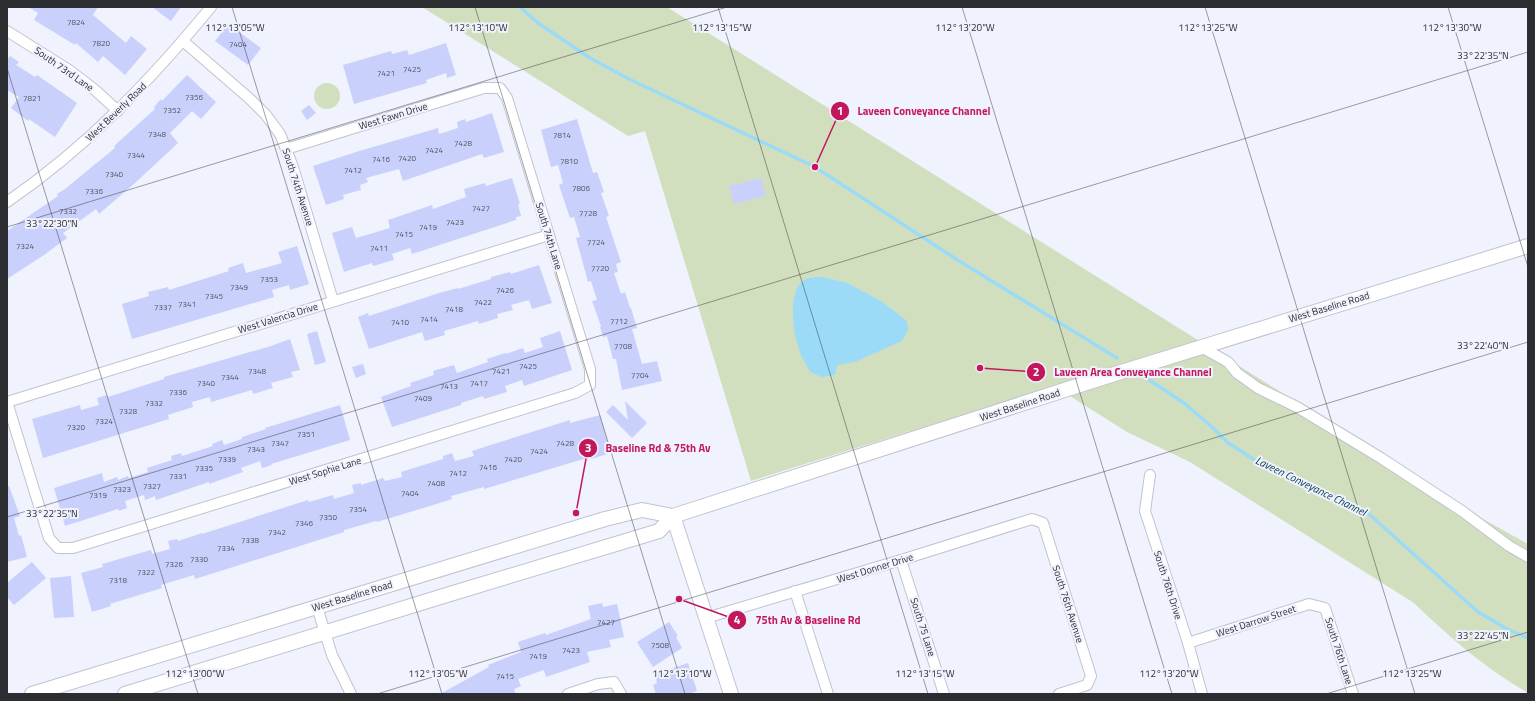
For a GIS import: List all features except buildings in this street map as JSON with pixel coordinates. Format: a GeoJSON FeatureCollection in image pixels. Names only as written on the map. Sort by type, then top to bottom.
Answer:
{"type":"FeatureCollection","features":[{"type":"Feature","properties":{"kind":"main road","name":"West Baseline Road"},"geometry":{"type":"LineString","coordinates":[[32,694],[605,519],[642,510],[673,516],[1105,377],[1528,246]]}},
{"type":"Feature","properties":{"kind":"main road"},"geometry":{"type":"LineString","coordinates":[[673,516],[731,694]]}},
{"type":"Feature","properties":{"kind":"main road"},"geometry":{"type":"LineString","coordinates":[[125,694],[450,594],[659,532],[673,516]]}},
{"type":"Feature","properties":{"kind":"street","name":"West Beverly Road"},"geometry":{"type":"LineString","coordinates":[[7,202],[88,140],[152,77],[211,7]]}},
{"type":"Feature","properties":{"kind":"street","name":"South 73rd Lane"},"geometry":{"type":"LineString","coordinates":[[7,31],[69,70],[95,90],[118,111]]}},
{"type":"Feature","properties":{"kind":"street","name":"South 74th Avenue"},"geometry":{"type":"LineString","coordinates":[[183,41],[250,99],[266,115],[280,134],[295,174],[333,301]]}},
{"type":"Feature","properties":{"kind":"street","name":"West Fawn Drive"},"geometry":{"type":"LineString","coordinates":[[286,149],[484,88],[500,88]]}},
{"type":"Feature","properties":{"kind":"street","name":"South 74th Lane"},"geometry":{"type":"LineString","coordinates":[[500,88],[507,98],[590,369],[590,385]]}},
{"type":"Feature","properties":{"kind":"street","name":"West Valencia Drive"},"geometry":{"type":"LineString","coordinates":[[7,402],[549,235]]}},
{"type":"Feature","properties":{"kind":"street"},"geometry":{"type":"LineString","coordinates":[[1201,347],[1228,362],[1237,373],[1258,388],[1297,407],[1375,455],[1456,507],[1509,546],[1528,557]]}},
{"type":"Feature","properties":{"kind":"street","name":"West Sophie Lane"},"geometry":{"type":"LineString","coordinates":[[7,402],[49,538],[58,548],[73,548],[575,393],[590,385]]}},
{"type":"Feature","properties":{"kind":"street","name":"South 76th Drive"},"geometry":{"type":"LineString","coordinates":[[1150,475],[1145,511],[1188,643],[1202,694]]}},
{"type":"Feature","properties":{"kind":"street","name":"West Donner Drive"},"geometry":{"type":"LineString","coordinates":[[706,618],[902,560],[1032,519],[1043,523]]}},
{"type":"Feature","properties":{"kind":"street","name":"South 76th Avenue"},"geometry":{"type":"LineString","coordinates":[[1043,523],[1091,676],[1087,685],[1059,694]]}},
{"type":"Feature","properties":{"kind":"street","name":"South 75 Lane"},"geometry":{"type":"LineString","coordinates":[[902,560],[944,694]]}},
{"type":"Feature","properties":{"kind":"street"},"geometry":{"type":"LineString","coordinates":[[795,591],[828,694]]}},
{"type":"Feature","properties":{"kind":"street","name":"West Darrow Street"},"geometry":{"type":"LineString","coordinates":[[1188,643],[1309,604],[1325,608]]}},
{"type":"Feature","properties":{"kind":"street"},"geometry":{"type":"LineString","coordinates":[[317,607],[332,655],[351,694]]}},
{"type":"Feature","properties":{"kind":"street","name":"South 76th Lane"},"geometry":{"type":"LineString","coordinates":[[1325,608],[1353,694]]}},
{"type":"Feature","properties":{"kind":"street"},"geometry":{"type":"LineString","coordinates":[[568,694],[598,684],[614,682],[621,694]]}},
{"type":"Feature","properties":{"kind":"green space"},"geometry":{"type":"Polygon","coordinates":[[[422,7],[667,7],[1483,519],[1528,544],[1528,693],[1482,663],[1414,603],[1190,462],[1127,432],[1054,386],[751,481],[645,131],[628,136],[422,7]]]}},
{"type":"Feature","properties":{"kind":"green space"},"geometry":{"type":"Polygon","coordinates":[[[327,83],[336,87],[340,96],[336,105],[327,109],[318,105],[314,96],[318,87],[327,83]]]}},
{"type":"Feature","properties":{"kind":"water"},"geometry":{"type":"Polygon","coordinates":[[[823,277],[847,283],[881,301],[907,321],[908,330],[902,341],[855,362],[837,365],[835,375],[822,377],[810,372],[801,355],[797,342],[793,321],[794,299],[796,290],[801,282],[808,278],[823,277]]]}},
{"type":"Feature","properties":{"kind":"waterway","name":"Laveen Conveyance Channel"},"geometry":{"type":"LineString","coordinates":[[520,7],[538,23],[590,58],[629,79],[815,167],[956,259],[1117,358]]}},
{"type":"Feature","properties":{"kind":"waterway","name":"Laveen Conveyance Channel"},"geometry":{"type":"LineString","coordinates":[[1149,380],[1184,403],[1227,442],[1253,459],[1346,501],[1369,514],[1478,612],[1509,630],[1528,638]]}},
{"type":"Feature","properties":{"kind":"place","name":"Laveen Conveyance Channel"},"geometry":{"type":"Point","coordinates":[815,167]}},
{"type":"Feature","properties":{"kind":"place","name":"Laveen Area Conveyance Channel"},"geometry":{"type":"Point","coordinates":[980,368]}},
{"type":"Feature","properties":{"kind":"place","name":"Baseline Rd & 75th Av"},"geometry":{"type":"Point","coordinates":[576,513]}},
{"type":"Feature","properties":{"kind":"place","name":"75th Av & Baseline Rd"},"geometry":{"type":"Point","coordinates":[679,599]}}]}
